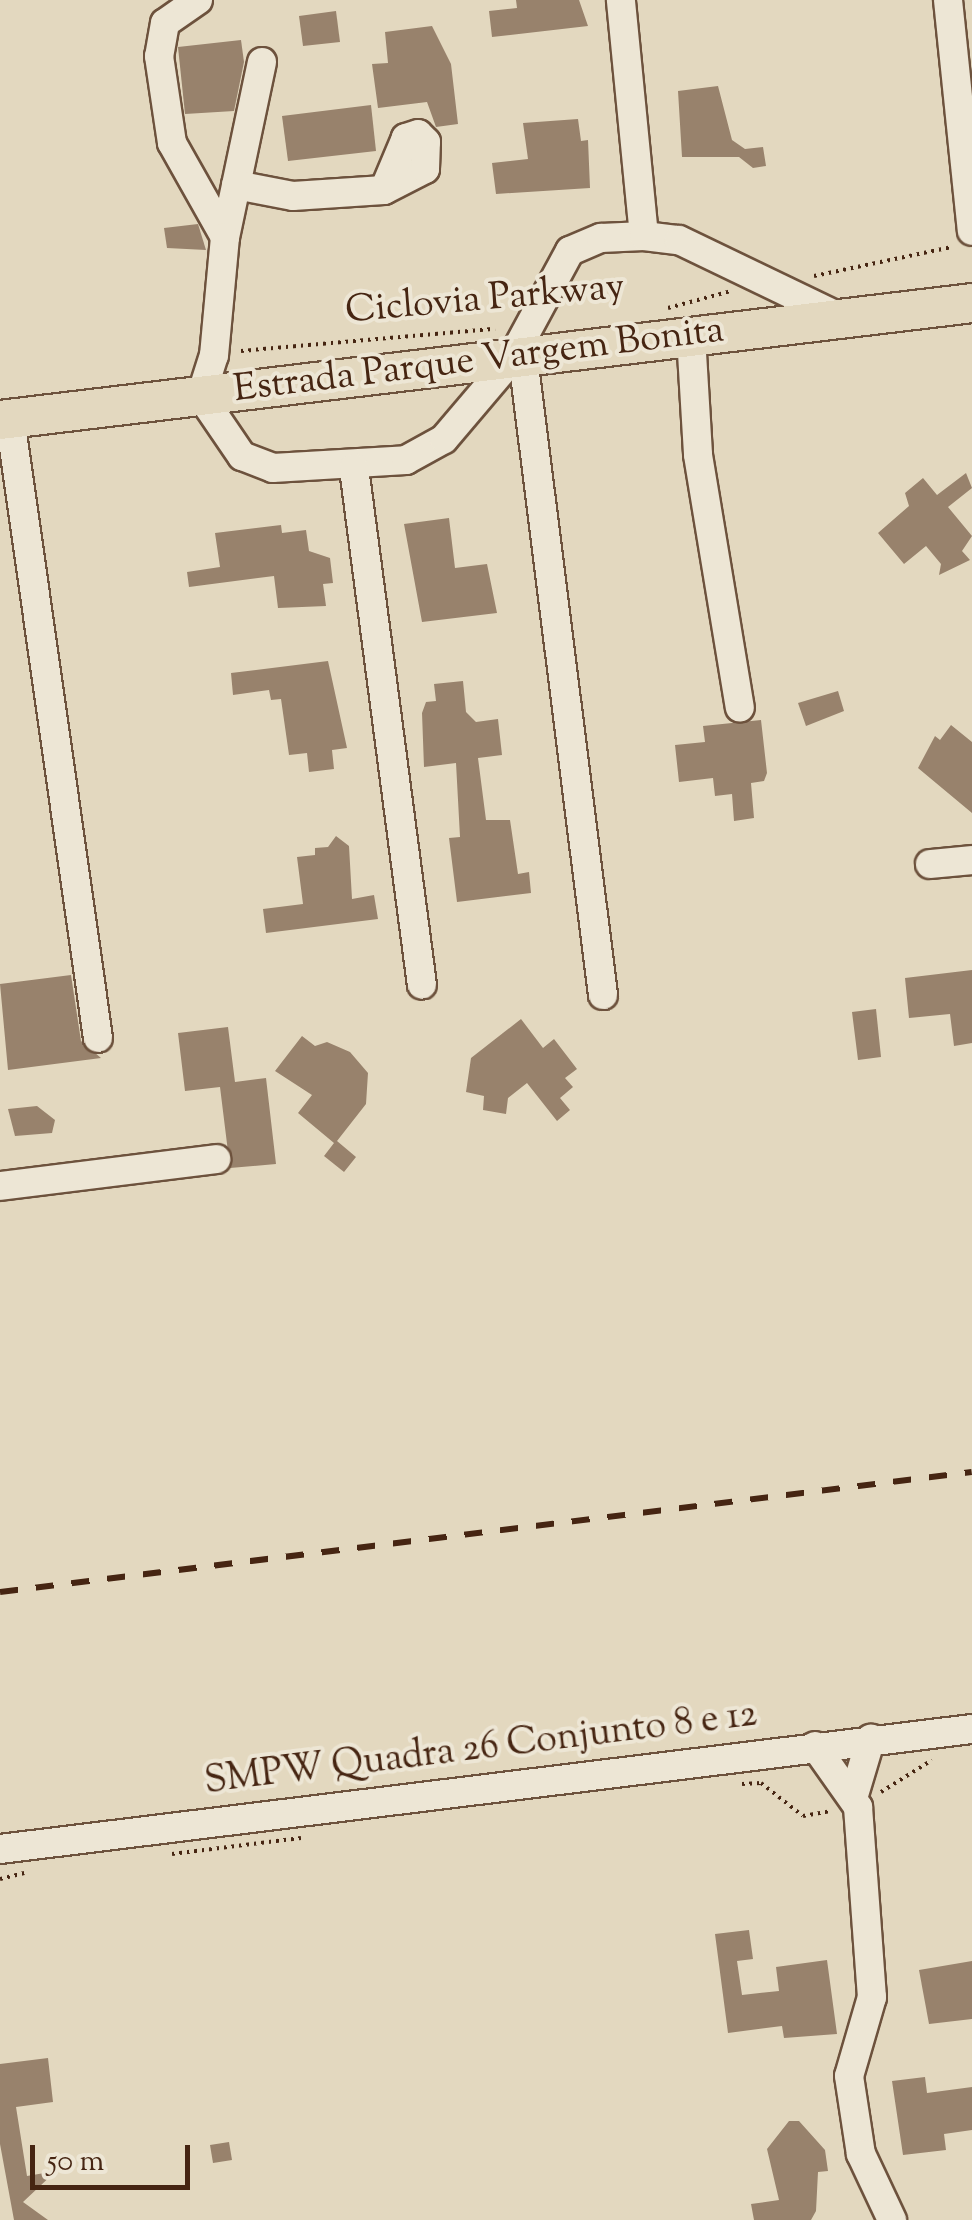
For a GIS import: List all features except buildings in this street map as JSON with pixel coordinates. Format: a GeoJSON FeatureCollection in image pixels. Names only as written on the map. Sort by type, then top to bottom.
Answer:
{"type":"FeatureCollection","features":[{"type":"Feature","properties":{"kind":"main road","name":"Estrada Parque Vargem Bonita"},"geometry":{"type":"LineString","coordinates":[[5,419],[201,396],[519,348],[690,336],[967,300]]}},
{"type":"Feature","properties":{"kind":"street"},"geometry":{"type":"LineString","coordinates":[[198,0],[165,23],[159,56],[172,143],[225,237]]}},
{"type":"Feature","properties":{"kind":"street"},"geometry":{"type":"LineString","coordinates":[[621,0],[644,236]]}},
{"type":"Feature","properties":{"kind":"street"},"geometry":{"type":"LineString","coordinates":[[948,0],[963,238]]}},
{"type":"Feature","properties":{"kind":"street"},"geometry":{"type":"LineString","coordinates":[[262,62],[225,237],[214,355],[201,396],[242,456],[273,468],[354,468],[406,460],[444,439],[519,348],[570,251],[601,238],[644,236],[679,240],[778,283],[837,316]]}},
{"type":"Feature","properties":{"kind":"street"},"geometry":{"type":"LineString","coordinates":[[236,185],[293,196],[384,190]]}},
{"type":"Feature","properties":{"kind":"street"},"geometry":{"type":"LineString","coordinates":[[690,336],[698,455],[740,708]]}},
{"type":"Feature","properties":{"kind":"street"},"geometry":{"type":"LineString","coordinates":[[519,348],[603,994]]}},
{"type":"Feature","properties":{"kind":"street"},"geometry":{"type":"LineString","coordinates":[[5,419],[98,1038]]}},
{"type":"Feature","properties":{"kind":"street"},"geometry":{"type":"LineString","coordinates":[[354,468],[422,985]]}},
{"type":"Feature","properties":{"kind":"street"},"geometry":{"type":"LineString","coordinates":[[930,864],[972,860]]}},
{"type":"Feature","properties":{"kind":"street"},"geometry":{"type":"LineString","coordinates":[[0,1186],[216,1160]]}},
{"type":"Feature","properties":{"kind":"street","name":"SMPW Quadra 26 Conjunto 8 e 12"},"geometry":{"type":"LineString","coordinates":[[0,1849],[871,1738],[972,1729]]}},
{"type":"Feature","properties":{"kind":"street"},"geometry":{"type":"LineString","coordinates":[[871,1738],[856,1801],[872,1982],[849,2076],[860,2154],[892,2220]]}},
{"type":"Feature","properties":{"kind":"street"},"geometry":{"type":"LineString","coordinates":[[816,1746],[856,1801]]}},
{"type":"Feature","properties":{"kind":"path","name":"Ciclovia Parkway"},"geometry":{"type":"LineString","coordinates":[[650,313],[963,238]]}},
{"type":"Feature","properties":{"kind":"path","name":"Ciclovia Parkway"},"geometry":{"type":"LineString","coordinates":[[214,355],[519,348]]}},
{"type":"Feature","properties":{"kind":"path"},"geometry":{"type":"LineString","coordinates":[[724,1784],[760,1784],[802,1816],[856,1801],[933,1760]]}},
{"type":"Feature","properties":{"kind":"path"},"geometry":{"type":"LineString","coordinates":[[156,1854],[209,1855],[319,1836]]}},
{"type":"Feature","properties":{"kind":"path"},"geometry":{"type":"LineString","coordinates":[[0,1879],[30,1871]]}},
{"type":"Feature","properties":{"kind":"railway"},"geometry":{"type":"LineString","coordinates":[[0,1592],[972,1472]]}}]}
